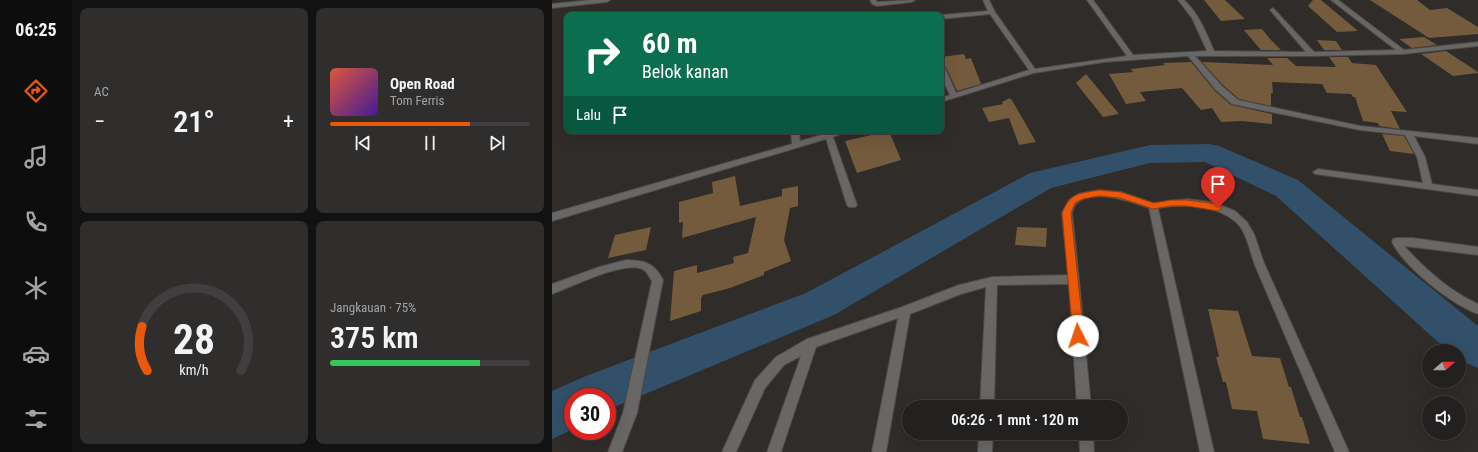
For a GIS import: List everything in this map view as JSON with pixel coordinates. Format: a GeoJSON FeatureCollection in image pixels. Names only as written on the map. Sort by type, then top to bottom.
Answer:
{"type":"FeatureCollection","features":[{"type":"Feature","properties":{"kind":"street"},"geometry":{"type":"LineString","coordinates":[[552,6],[607,0]]}},
{"type":"Feature","properties":{"kind":"street"},"geometry":{"type":"LineString","coordinates":[[873,0],[874,3],[877,4],[912,0]]}},
{"type":"Feature","properties":{"kind":"street"},"geometry":{"type":"LineString","coordinates":[[986,0],[992,12],[1033,71]]}},
{"type":"Feature","properties":{"kind":"street"},"geometry":{"type":"LineString","coordinates":[[1090,0],[1131,57]]}},
{"type":"Feature","properties":{"kind":"street"},"geometry":{"type":"LineString","coordinates":[[1181,0],[1190,8],[1202,28],[1211,53]]}},
{"type":"Feature","properties":{"kind":"street"},"geometry":{"type":"LineString","coordinates":[[1334,0],[1403,52]]}},
{"type":"Feature","properties":{"kind":"street"},"geometry":{"type":"LineString","coordinates":[[1273,10],[1312,54]]}},
{"type":"Feature","properties":{"kind":"street"},"geometry":{"type":"LineString","coordinates":[[944,17],[992,12]]}},
{"type":"Feature","properties":{"kind":"street"},"geometry":{"type":"LineString","coordinates":[[944,99],[1033,71],[1131,57],[1211,53],[1312,54],[1403,52],[1478,44]]}},
{"type":"Feature","properties":{"kind":"street"},"geometry":{"type":"LineString","coordinates":[[1190,54],[1219,88],[1235,102],[1360,128],[1478,141]]}},
{"type":"Feature","properties":{"kind":"street"},"geometry":{"type":"LineString","coordinates":[[944,74],[954,96]]}},
{"type":"Feature","properties":{"kind":"street"},"geometry":{"type":"LineString","coordinates":[[1408,133],[1421,157],[1428,186]]}},
{"type":"Feature","properties":{"kind":"street"},"geometry":{"type":"LineString","coordinates":[[795,134],[796,144]]}},
{"type":"Feature","properties":{"kind":"street"},"geometry":{"type":"LineString","coordinates":[[552,218],[796,144],[835,134]]}},
{"type":"Feature","properties":{"kind":"street"},"geometry":{"type":"LineString","coordinates":[[829,136],[852,205]]}},
{"type":"Feature","properties":{"kind":"street"},"geometry":{"type":"LineString","coordinates":[[1318,172],[1478,193]]}},
{"type":"Feature","properties":{"kind":"street"},"geometry":{"type":"LineString","coordinates":[[1083,400],[1067,213],[1072,202],[1081,196],[1099,193],[1121,195],[1153,206],[1171,203],[1212,206],[1228,211],[1241,221],[1250,237],[1259,263],[1342,452]]}},
{"type":"Feature","properties":{"kind":"street"},"geometry":{"type":"LineString","coordinates":[[1153,206],[1207,452]]}},
{"type":"Feature","properties":{"kind":"street"},"geometry":{"type":"LineString","coordinates":[[1478,251],[1413,242],[1397,242],[1401,251],[1436,282],[1462,302],[1478,309]]}},
{"type":"Feature","properties":{"kind":"street"},"geometry":{"type":"LineString","coordinates":[[552,289],[620,266],[636,264],[645,266],[651,270],[658,280],[630,413],[615,452]]}},
{"type":"Feature","properties":{"kind":"street"},"geometry":{"type":"LineString","coordinates":[[729,452],[760,384],[780,361],[811,343],[905,311],[959,290],[992,281],[1074,279]]}},
{"type":"Feature","properties":{"kind":"street"},"geometry":{"type":"LineString","coordinates":[[987,400],[992,281]]}},
{"type":"Feature","properties":{"kind":"street"},"geometry":{"type":"LineString","coordinates":[[879,452],[905,311]]}},
{"type":"Feature","properties":{"kind":"street"},"geometry":{"type":"LineString","coordinates":[[774,452],[811,343]]}},
{"type":"Feature","properties":{"kind":"street"},"geometry":{"type":"LineString","coordinates":[[985,452],[986,440]]}},
{"type":"Feature","properties":{"kind":"street"},"geometry":{"type":"LineString","coordinates":[[1086,440],[1087,452]]}},
{"type":"Feature","properties":{"kind":"building"},"geometry":{"type":"Polygon","coordinates":[[[1204,0],[1225,0],[1245,19],[1221,21],[1204,0]]]}},
{"type":"Feature","properties":{"kind":"building"},"geometry":{"type":"Polygon","coordinates":[[[1313,0],[1321,0],[1358,31],[1337,32],[1308,6],[1313,0]]]}},
{"type":"Feature","properties":{"kind":"building"},"geometry":{"type":"Polygon","coordinates":[[[1370,0],[1417,0],[1430,10],[1447,8],[1478,27],[1478,34],[1429,38],[1370,0]]]}},
{"type":"Feature","properties":{"kind":"building"},"geometry":{"type":"Polygon","coordinates":[[[1262,29],[1281,50],[1261,50],[1244,30],[1262,29]]]}},
{"type":"Feature","properties":{"kind":"building"},"geometry":{"type":"Polygon","coordinates":[[[1424,37],[1437,45],[1412,48],[1399,39],[1424,37]]]}},
{"type":"Feature","properties":{"kind":"building"},"geometry":{"type":"Polygon","coordinates":[[[1317,40],[1336,41],[1342,50],[1324,50],[1317,40]]]}},
{"type":"Feature","properties":{"kind":"building"},"geometry":{"type":"Polygon","coordinates":[[[1446,51],[1478,73],[1453,76],[1421,54],[1446,51]]]}},
{"type":"Feature","properties":{"kind":"building"},"geometry":{"type":"Polygon","coordinates":[[[964,54],[966,59],[971,58],[981,84],[957,91],[946,67],[944,66],[944,57],[964,54]]]}},
{"type":"Feature","properties":{"kind":"building"},"geometry":{"type":"Polygon","coordinates":[[[1329,57],[1348,57],[1352,63],[1376,65],[1407,112],[1391,111],[1400,129],[1379,126],[1378,123],[1363,121],[1355,97],[1351,94],[1327,93],[1322,84],[1272,82],[1273,93],[1271,93],[1271,106],[1239,99],[1223,85],[1202,62],[1273,65],[1267,58],[1287,58],[1296,66],[1336,67],[1329,57]]]}},
{"type":"Feature","properties":{"kind":"building"},"geometry":{"type":"Polygon","coordinates":[[[1191,62],[1215,91],[1231,105],[1272,114],[1272,124],[1242,121],[1221,122],[1212,108],[1201,110],[1182,88],[1140,92],[1146,101],[1126,104],[1109,74],[1133,72],[1131,69],[1165,65],[1163,63],[1191,62]]]}},
{"type":"Feature","properties":{"kind":"building"},"geometry":{"type":"Polygon","coordinates":[[[1086,74],[1119,114],[1103,117],[1076,83],[1086,74]]]}},
{"type":"Feature","properties":{"kind":"building"},"geometry":{"type":"Polygon","coordinates":[[[1010,98],[1036,142],[1019,145],[1009,118],[989,122],[982,108],[1003,104],[1002,102],[1010,98]]]}},
{"type":"Feature","properties":{"kind":"building"},"geometry":{"type":"Polygon","coordinates":[[[876,134],[890,134],[901,160],[857,173],[845,141],[876,134]]]}},
{"type":"Feature","properties":{"kind":"building"},"geometry":{"type":"Polygon","coordinates":[[[1382,134],[1404,136],[1414,154],[1390,151],[1382,134]]]}},
{"type":"Feature","properties":{"kind":"building"},"geometry":{"type":"Polygon","coordinates":[[[735,176],[740,206],[782,196],[782,189],[798,186],[798,206],[790,208],[784,240],[791,261],[764,272],[764,275],[730,288],[703,295],[701,298],[701,311],[670,321],[674,271],[697,265],[697,273],[734,263],[733,257],[748,253],[756,217],[682,238],[683,222],[679,223],[679,202],[713,193],[712,182],[735,176]]]}},
{"type":"Feature","properties":{"kind":"building"},"geometry":{"type":"Polygon","coordinates":[[[651,227],[646,250],[608,258],[615,235],[651,227]]]}},
{"type":"Feature","properties":{"kind":"building"},"geometry":{"type":"Polygon","coordinates":[[[1017,227],[1047,228],[1046,247],[1015,245],[1017,227]]]}},
{"type":"Feature","properties":{"kind":"building"},"geometry":{"type":"Polygon","coordinates":[[[1208,309],[1238,311],[1252,356],[1280,358],[1300,417],[1302,417],[1310,444],[1263,439],[1257,411],[1232,409],[1226,382],[1223,382],[1216,357],[1219,357],[1208,309]]]}},
{"type":"Feature","properties":{"kind":"waterway"},"geometry":{"type":"LineString","coordinates":[[609,388],[820,304],[1041,180],[1150,154],[1209,153],[1287,188],[1473,347],[1478,349]]}},
{"type":"Feature","properties":{"kind":"waterway"},"geometry":{"type":"LineString","coordinates":[[552,416],[564,409]]}},
{"type":"Feature","properties":{"kind":"route"},"geometry":{"type":"LineString","coordinates":[[1078,336],[1067,213],[1072,202],[1081,196],[1099,193],[1121,195],[1153,206],[1171,203],[1187,203],[1202,204],[1218,208]]}}]}
